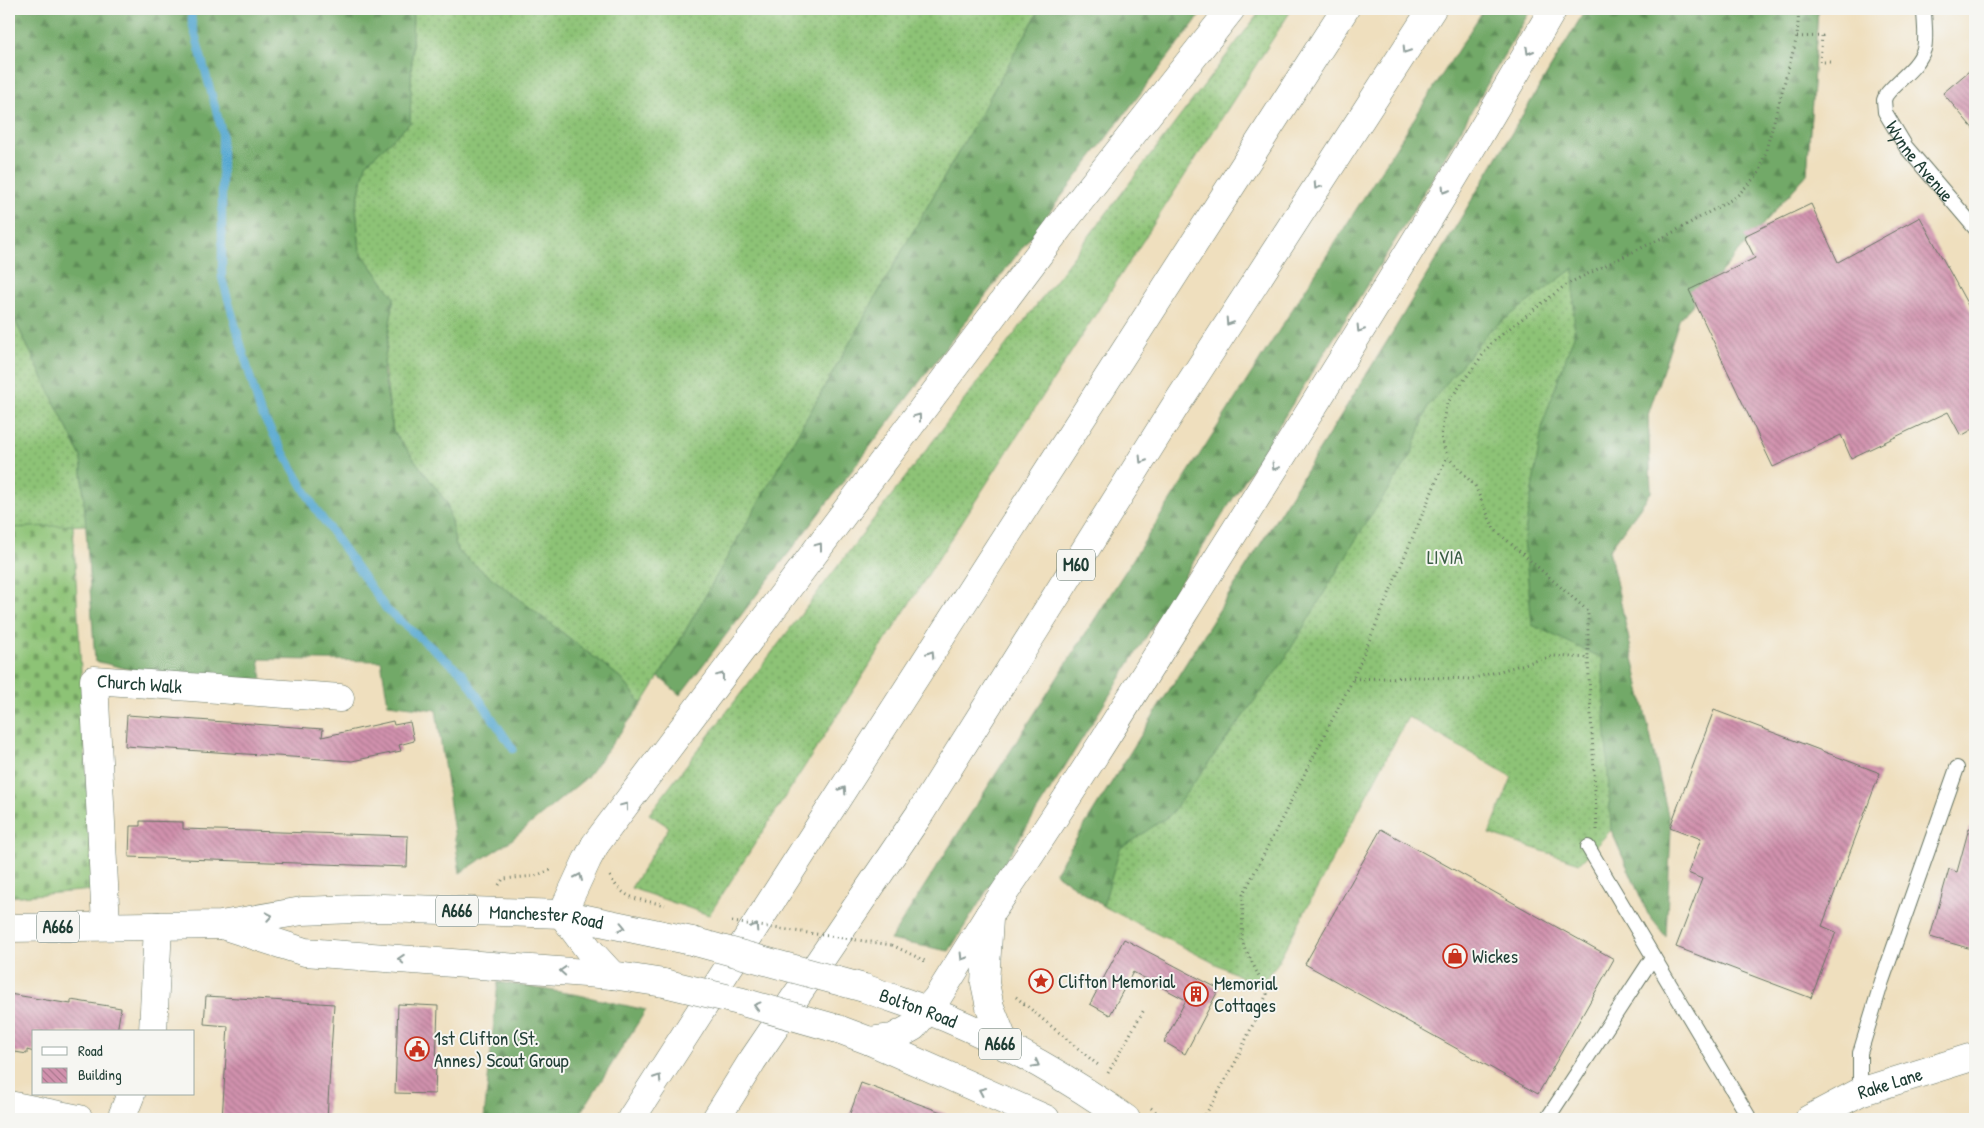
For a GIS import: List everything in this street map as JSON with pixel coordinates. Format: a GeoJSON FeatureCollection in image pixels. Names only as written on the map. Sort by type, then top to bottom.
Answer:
{"type":"FeatureCollection","features":[{"type":"Feature","properties":{"kind":"main road"},"geometry":{"type":"LineString","coordinates":[[612,975],[589,950],[562,914],[586,860],[1060,226],[1231,9]]}},
{"type":"Feature","properties":{"kind":"main road"},"geometry":{"type":"LineString","coordinates":[[631,1119],[1345,9]]}},
{"type":"Feature","properties":{"kind":"main road","name":"M60"},"geometry":{"type":"LineString","coordinates":[[716,1119],[752,1061],[919,815],[1174,408],[1432,9]]}},
{"type":"Feature","properties":{"kind":"main road"},"geometry":{"type":"LineString","coordinates":[[870,1041],[893,1038],[913,1027],[952,976],[1266,482],[1493,113],[1553,9]]}},
{"type":"Feature","properties":{"kind":"main road","name":"Church Walk"},"geometry":{"type":"LineString","coordinates":[[106,925],[94,680],[340,698]]}},
{"type":"Feature","properties":{"kind":"main road","name":"Manchester Road"},"geometry":{"type":"LineString","coordinates":[[9,928],[106,925],[221,925],[302,911],[382,908],[562,914],[692,941],[864,988]]}},
{"type":"Feature","properties":{"kind":"main road"},"geometry":{"type":"LineString","coordinates":[[989,915],[985,983],[990,1007],[1006,1047]]}},
{"type":"Feature","properties":{"kind":"main road","name":"Manchester Road"},"geometry":{"type":"LineString","coordinates":[[221,925],[306,952],[612,975],[664,983],[739,1001],[838,1029],[870,1041]]}},
{"type":"Feature","properties":{"kind":"main road"},"geometry":{"type":"LineString","coordinates":[[153,1030],[158,926]]}},
{"type":"Feature","properties":{"kind":"main road","name":"Bolton Road"},"geometry":{"type":"LineString","coordinates":[[864,988],[947,1018],[1072,1083],[1135,1111]]}},
{"type":"Feature","properties":{"kind":"main road","name":"A666"},"geometry":{"type":"LineString","coordinates":[[870,1041],[1046,1119]]}},
{"type":"Feature","properties":{"kind":"main road","name":"Rake Lane"},"geometry":{"type":"LineString","coordinates":[[1809,1119],[1860,1092],[1973,1051]]}},
{"type":"Feature","properties":{"kind":"main road"},"geometry":{"type":"LineString","coordinates":[[120,1119],[130,1096]]}},
{"type":"Feature","properties":{"kind":"main road"},"geometry":{"type":"LineString","coordinates":[[9,1105],[79,1119]]}},
{"type":"Feature","properties":{"kind":"lane","name":"Wynne Avenue"},"geometry":{"type":"LineString","coordinates":[[1924,9],[1924,49],[1913,66],[1886,95],[1884,100],[1886,112],[1906,146],[1975,228]]}},
{"type":"Feature","properties":{"kind":"lane"},"geometry":{"type":"LineString","coordinates":[[1860,1092],[1860,1053],[1882,981],[1957,768]]}},
{"type":"Feature","properties":{"kind":"lane"},"geometry":{"type":"LineString","coordinates":[[1591,852],[1750,1119]]}},
{"type":"Feature","properties":{"kind":"lane"},"geometry":{"type":"LineString","coordinates":[[1547,1119],[1652,957]]}},
{"type":"Feature","properties":{"kind":"path"},"geometry":{"type":"LineString","coordinates":[[1591,852],[1603,841],[1596,827],[1588,658],[1588,611],[1494,530],[1475,486],[1447,456],[1442,437],[1446,405],[1492,342],[1567,284],[1670,234],[1736,197],[1760,172],[1797,37],[1799,9]]}},
{"type":"Feature","properties":{"kind":"path"},"geometry":{"type":"LineString","coordinates":[[1797,37],[1822,36],[1820,62],[1831,62]]}},
{"type":"Feature","properties":{"kind":"path"},"geometry":{"type":"LineString","coordinates":[[1203,1119],[1235,1063],[1267,994],[1242,941],[1243,895],[1353,679],[1447,456]]}},
{"type":"Feature","properties":{"kind":"path"},"geometry":{"type":"LineString","coordinates":[[1353,679],[1416,677],[1470,679],[1553,656],[1588,658]]}},
{"type":"Feature","properties":{"kind":"path"},"geometry":{"type":"LineString","coordinates":[[484,912],[503,879],[535,876],[556,867]]}},
{"type":"Feature","properties":{"kind":"path"},"geometry":{"type":"LineString","coordinates":[[608,871],[620,892],[627,896],[674,907]]}},
{"type":"Feature","properties":{"kind":"path"},"geometry":{"type":"LineString","coordinates":[[726,921],[892,945],[930,964]]}},
{"type":"Feature","properties":{"kind":"path"},"geometry":{"type":"LineString","coordinates":[[986,990],[1000,981],[1029,1009],[1109,1074],[1145,1008]]}},
{"type":"Feature","properties":{"kind":"path"},"geometry":{"type":"LineString","coordinates":[[1135,1111],[1166,1119]]}},
{"type":"Feature","properties":{"kind":"green space"},"geometry":{"type":"Polygon","coordinates":[[[9,9],[413,9],[410,123],[366,164],[356,207],[360,251],[394,297],[383,370],[393,431],[447,503],[457,551],[621,678],[642,704],[586,778],[510,841],[460,873],[436,710],[388,704],[381,661],[259,659],[262,679],[156,676],[95,661],[81,457],[9,308],[9,9]]]}},
{"type":"Feature","properties":{"kind":"green space"},"geometry":{"type":"Polygon","coordinates":[[[413,9],[1040,9],[642,704],[621,678],[457,551],[447,503],[393,431],[384,365],[394,297],[360,251],[356,207],[366,164],[410,123],[413,9]]]}},
{"type":"Feature","properties":{"kind":"green space"},"geometry":{"type":"Polygon","coordinates":[[[1040,9],[1205,9],[680,695],[659,677],[1040,9]]]}},
{"type":"Feature","properties":{"kind":"green space"},"geometry":{"type":"Polygon","coordinates":[[[1262,9],[1292,9],[709,915],[631,888],[669,827],[649,814],[1262,9]]]}},
{"type":"Feature","properties":{"kind":"green space"},"geometry":{"type":"Polygon","coordinates":[[[1484,9],[1531,9],[1411,215],[949,951],[890,940],[1484,9]]]}},
{"type":"Feature","properties":{"kind":"green space","name":"LIVIA"},"geometry":{"type":"Polygon","coordinates":[[[1586,9],[1818,9],[1807,174],[1679,320],[1648,415],[1651,492],[1609,550],[1670,827],[1648,914],[1611,830],[1580,863],[1489,834],[1512,777],[1408,717],[1277,964],[1259,986],[1103,906],[1055,873],[1388,340],[1586,9]]]}},
{"type":"Feature","properties":{"kind":"green space"},"geometry":{"type":"Polygon","coordinates":[[[1586,9],[1818,9],[1807,174],[1679,320],[1648,415],[1651,492],[1609,550],[1671,829],[1666,937],[1648,914],[1611,830],[1602,658],[1532,625],[1524,538],[1543,422],[1574,335],[1574,268],[1489,331],[1428,406],[1411,456],[1367,521],[1281,665],[1170,815],[1120,849],[1103,906],[1055,873],[1388,340],[1586,9]]]}},
{"type":"Feature","properties":{"kind":"green space"},"geometry":{"type":"Polygon","coordinates":[[[9,308],[81,457],[86,525],[9,528],[9,308]]]}},
{"type":"Feature","properties":{"kind":"green space"},"geometry":{"type":"Polygon","coordinates":[[[73,525],[93,890],[9,897],[9,528],[73,525]]]}},
{"type":"Feature","properties":{"kind":"green space"},"geometry":{"type":"Polygon","coordinates":[[[498,982],[579,995],[646,1010],[577,1119],[484,1119],[498,982]]]}},
{"type":"Feature","properties":{"kind":"building"},"geometry":{"type":"Polygon","coordinates":[[[1975,66],[1975,131],[1943,93],[1975,66]]]}},
{"type":"Feature","properties":{"kind":"building"},"geometry":{"type":"Polygon","coordinates":[[[1811,204],[1838,262],[1920,217],[1975,318],[1975,428],[1961,436],[1948,412],[1851,458],[1841,435],[1773,467],[1689,290],[1755,258],[1744,236],[1811,204]]]}},
{"type":"Feature","properties":{"kind":"building"},"geometry":{"type":"Polygon","coordinates":[[[1714,710],[1880,773],[1822,926],[1836,932],[1811,998],[1676,947],[1702,879],[1688,873],[1701,839],[1670,827],[1714,710]]]}},
{"type":"Feature","properties":{"kind":"building"},"geometry":{"type":"Polygon","coordinates":[[[127,715],[323,729],[322,737],[393,721],[394,725],[410,722],[414,741],[399,745],[401,751],[352,761],[125,746],[127,715]]]}},
{"type":"Feature","properties":{"kind":"building"},"geometry":{"type":"Polygon","coordinates":[[[140,821],[183,822],[183,829],[408,836],[407,867],[129,857],[130,826],[140,826],[140,821]]]}},
{"type":"Feature","properties":{"kind":"building"},"geometry":{"type":"Polygon","coordinates":[[[1969,828],[1975,829],[1975,950],[1930,937],[1949,869],[1957,872],[1969,828]]]}},
{"type":"Feature","properties":{"kind":"building"},"geometry":{"type":"Polygon","coordinates":[[[1381,829],[1614,959],[1538,1094],[1305,964],[1381,829]]]}},
{"type":"Feature","properties":{"kind":"building","name":"Memorial Cottages"},"geometry":{"type":"Polygon","coordinates":[[[1124,939],[1219,989],[1185,1054],[1164,1042],[1186,1000],[1133,972],[1110,1015],[1090,1004],[1124,939]]]}},
{"type":"Feature","properties":{"kind":"building"},"geometry":{"type":"Polygon","coordinates":[[[9,994],[71,1004],[71,1000],[121,1008],[117,1030],[32,1030],[32,1051],[27,1050],[27,1054],[9,1051],[9,994]]]}},
{"type":"Feature","properties":{"kind":"building"},"geometry":{"type":"Polygon","coordinates":[[[206,996],[334,1004],[327,1119],[222,1119],[228,1026],[204,1024],[206,996]]]}},
{"type":"Feature","properties":{"kind":"building","name":"1st Clifton (St. Annes) Scout Group"},"geometry":{"type":"Polygon","coordinates":[[[398,1004],[438,1006],[435,1094],[395,1093],[398,1004]]]}},
{"type":"Feature","properties":{"kind":"building"},"geometry":{"type":"Polygon","coordinates":[[[861,1083],[955,1117],[955,1119],[848,1119],[861,1083]]]}},
{"type":"Feature","properties":{"kind":"waterway"},"geometry":{"type":"LineString","coordinates":[[191,9],[192,23],[222,132],[222,278],[260,411],[315,508],[387,610],[462,673],[513,749]]}},
{"type":"Feature","properties":{"kind":"place","name":"Wickes"},"geometry":{"type":"Point","coordinates":[1455,956]}},
{"type":"Feature","properties":{"kind":"place","name":"Clifton Memorial"},"geometry":{"type":"Point","coordinates":[1041,981]}},
{"type":"Feature","properties":{"kind":"place","name":"Memorial Cottages"},"geometry":{"type":"Point","coordinates":[1196,994]}},
{"type":"Feature","properties":{"kind":"place","name":"1st Clifton (St. Annes) Scout Group"},"geometry":{"type":"Point","coordinates":[417,1049]}}]}
